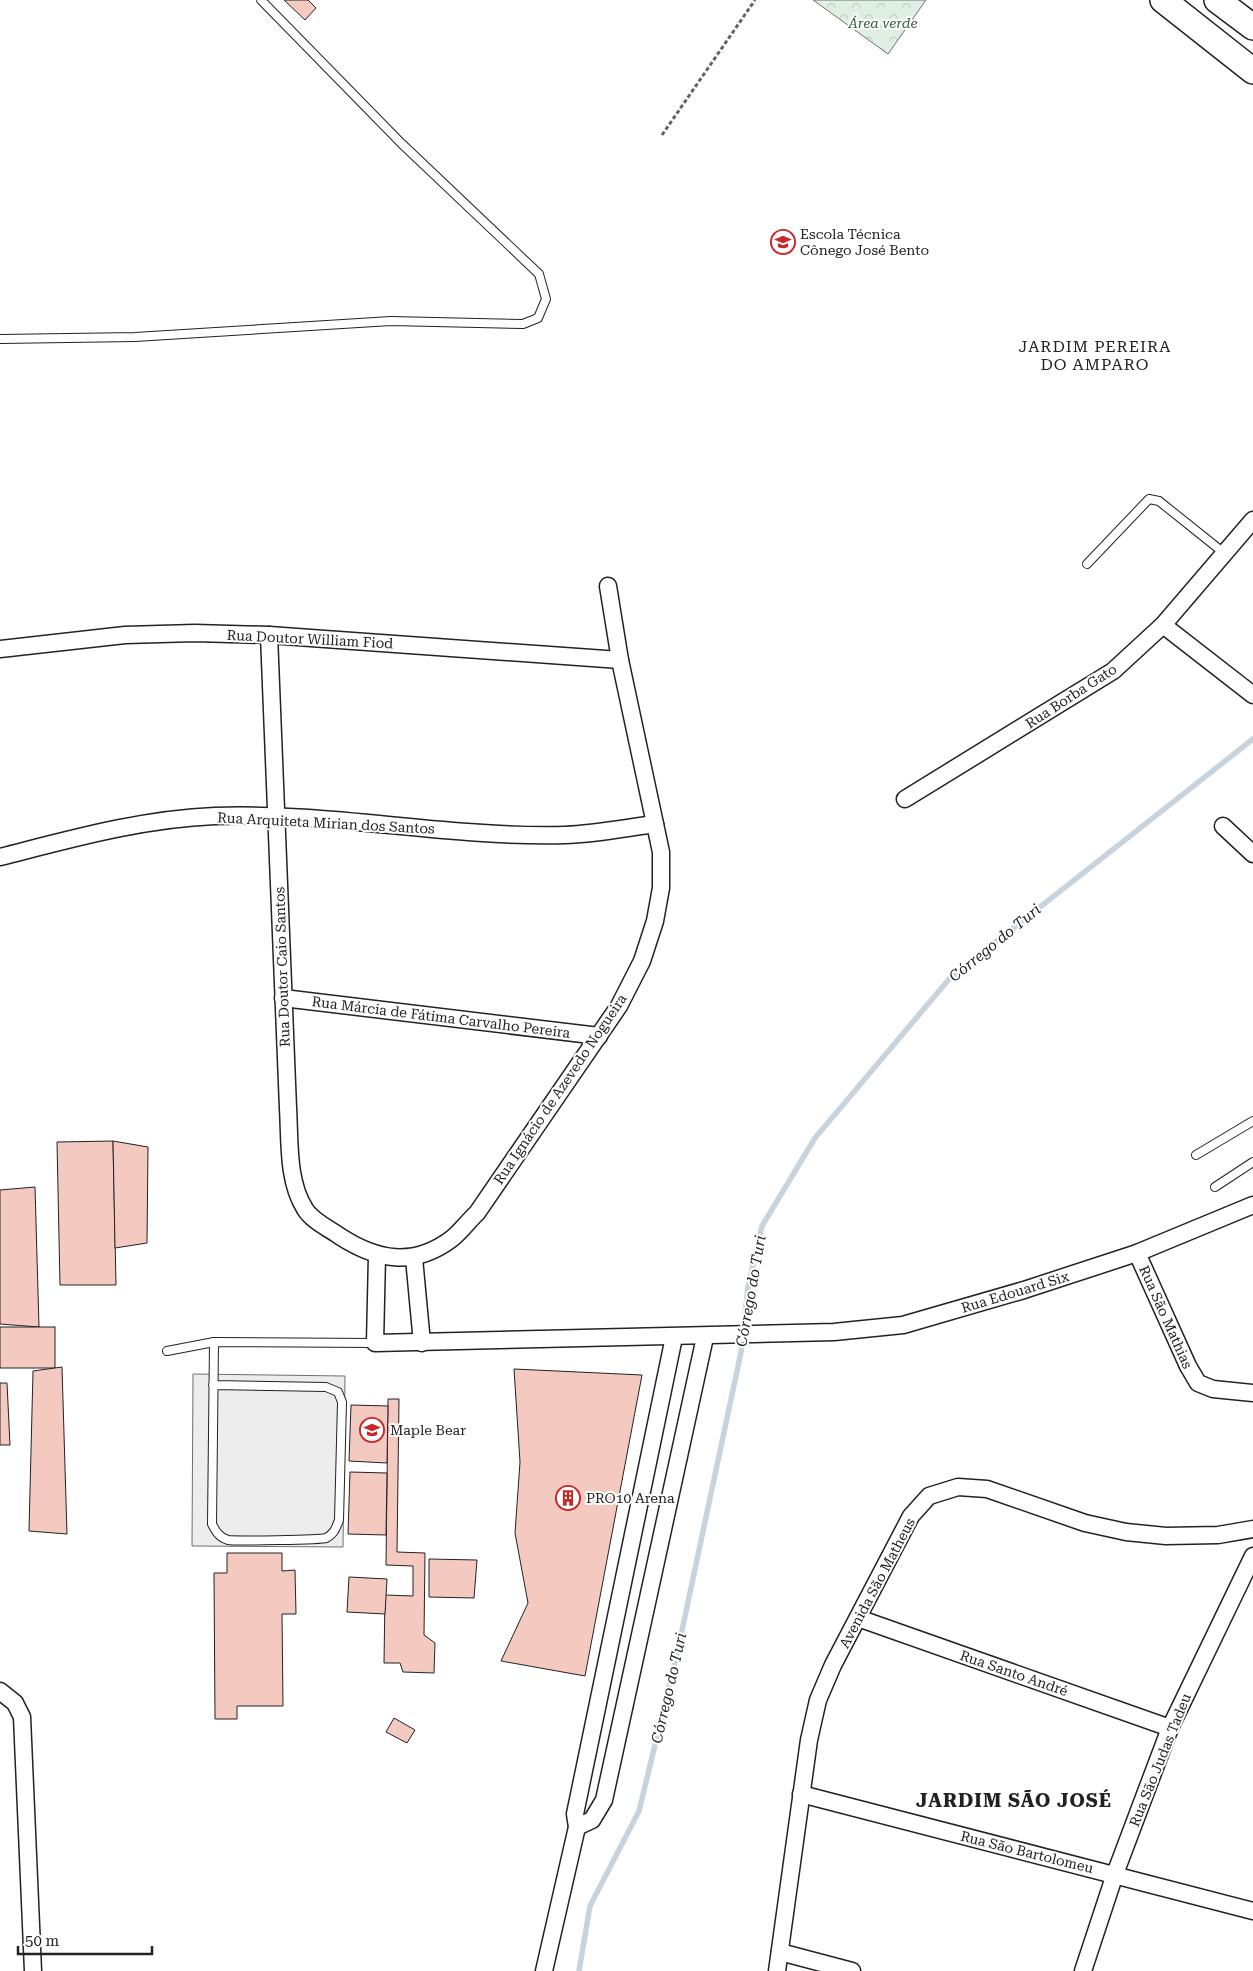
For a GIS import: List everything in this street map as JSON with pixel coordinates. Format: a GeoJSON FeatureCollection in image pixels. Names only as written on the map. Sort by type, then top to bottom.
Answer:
{"type":"FeatureCollection","features":[{"type":"Feature","properties":{"kind":"main road"},"geometry":{"type":"LineString","coordinates":[[1163,0],[1253,71]]}},
{"type":"Feature","properties":{"kind":"main road"},"geometry":{"type":"LineString","coordinates":[[1217,0],[1253,27]]}},
{"type":"Feature","properties":{"kind":"street","name":"Rua Borba Gato"},"geometry":{"type":"LineString","coordinates":[[905,799],[1113,671],[1163,625],[1253,520]]}},
{"type":"Feature","properties":{"kind":"street","name":"Rua Ignácio de Azevedo Nogueira"},"geometry":{"type":"LineString","coordinates":[[377,1256],[414,1258],[450,1240],[477,1213],[619,1006],[642,961],[655,921],[661,888],[660,852],[620,660],[608,586]]}},
{"type":"Feature","properties":{"kind":"street"},"geometry":{"type":"LineString","coordinates":[[1163,625],[1253,695]]}},
{"type":"Feature","properties":{"kind":"street","name":"Rua Doutor William Fiod"},"geometry":{"type":"LineString","coordinates":[[0,649],[125,635],[195,633],[269,635],[620,660]]}},
{"type":"Feature","properties":{"kind":"street","name":"Rua Doutor Caio Santos"},"geometry":{"type":"LineString","coordinates":[[269,635],[290,1143],[297,1192],[306,1210],[324,1226],[377,1256]]}},
{"type":"Feature","properties":{"kind":"street","name":"Rua Arquiteta Mirian dos Santos"},"geometry":{"type":"LineString","coordinates":[[0,857],[126,826],[215,816],[277,818],[522,835],[601,832],[655,824]]}},
{"type":"Feature","properties":{"kind":"street"},"geometry":{"type":"LineString","coordinates":[[1222,826],[1253,854]]}},
{"type":"Feature","properties":{"kind":"street","name":"Rua Márcia de Fátima Carvalho Pereira"},"geometry":{"type":"LineString","coordinates":[[283,998],[599,1036]]}},
{"type":"Feature","properties":{"kind":"street","name":"Rua Edouard Six"},"geometry":{"type":"LineString","coordinates":[[375,1343],[728,1336],[834,1332],[902,1324],[1024,1290],[1138,1253],[1253,1205]]}},
{"type":"Feature","properties":{"kind":"street","name":"Rua São Mathias"},"geometry":{"type":"LineString","coordinates":[[1138,1253],[1188,1366],[1198,1383],[1213,1389],[1253,1394]]}},
{"type":"Feature","properties":{"kind":"street"},"geometry":{"type":"LineString","coordinates":[[375,1343],[377,1256]]}},
{"type":"Feature","properties":{"kind":"street"},"geometry":{"type":"LineString","coordinates":[[414,1258],[422,1343]]}},
{"type":"Feature","properties":{"kind":"street"},"geometry":{"type":"LineString","coordinates":[[577,1828],[592,1820],[604,1800],[705,1336]]}},
{"type":"Feature","properties":{"kind":"street"},"geometry":{"type":"LineString","coordinates":[[544,1971],[577,1828],[574,1814],[674,1337]]}},
{"type":"Feature","properties":{"kind":"street","name":"Avenida São Matheus"},"geometry":{"type":"LineString","coordinates":[[777,1971],[809,1740],[818,1700],[833,1665],[911,1516],[929,1496],[958,1487],[987,1489],[1085,1523],[1126,1532],[1166,1536],[1210,1535],[1253,1529]]}},
{"type":"Feature","properties":{"kind":"street","name":"Rua São Judas Tadeu"},"geometry":{"type":"LineString","coordinates":[[1083,1971],[1115,1874],[1170,1728],[1253,1556]]}},
{"type":"Feature","properties":{"kind":"street","name":"Rua Santo André"},"geometry":{"type":"LineString","coordinates":[[858,1618],[1170,1728]]}},
{"type":"Feature","properties":{"kind":"street"},"geometry":{"type":"LineString","coordinates":[[0,1691],[15,1704],[22,1717],[33,1971]]}},
{"type":"Feature","properties":{"kind":"street","name":"Rua São Bartolomeu"},"geometry":{"type":"LineString","coordinates":[[802,1794],[1253,1911]]}},
{"type":"Feature","properties":{"kind":"street"},"geometry":{"type":"LineString","coordinates":[[780,1952],[852,1971]]}},
{"type":"Feature","properties":{"kind":"lane"},"geometry":{"type":"LineString","coordinates":[[0,339],[135,337],[391,320],[523,324],[538,318],[546,299],[539,274],[401,143],[261,0]]}},
{"type":"Feature","properties":{"kind":"lane"},"geometry":{"type":"LineString","coordinates":[[1087,564],[1149,499],[1159,501],[1224,553]]}},
{"type":"Feature","properties":{"kind":"lane"},"geometry":{"type":"LineString","coordinates":[[1196,1155],[1253,1121]]}},
{"type":"Feature","properties":{"kind":"lane"},"geometry":{"type":"LineString","coordinates":[[1215,1187],[1253,1162]]}},
{"type":"Feature","properties":{"kind":"lane"},"geometry":{"type":"LineString","coordinates":[[167,1351],[214,1342],[375,1343]]}},
{"type":"Feature","properties":{"kind":"lane"},"geometry":{"type":"LineString","coordinates":[[213,1385],[326,1387],[338,1392],[342,1402],[342,1412],[339,1520],[335,1532],[325,1538],[296,1540],[230,1540],[218,1535],[212,1524],[213,1385],[214,1342]]}},
{"type":"Feature","properties":{"kind":"path"},"geometry":{"type":"LineString","coordinates":[[662,135],[755,0]]}},
{"type":"Feature","properties":{"kind":"green space","name":"Área verde"},"geometry":{"type":"Polygon","coordinates":[[[813,0],[926,0],[888,54],[813,0]]]}},
{"type":"Feature","properties":{"kind":"shaded area"},"geometry":{"type":"Polygon","coordinates":[[[193,1374],[345,1376],[343,1547],[192,1546],[193,1374]]]}},
{"type":"Feature","properties":{"kind":"building"},"geometry":{"type":"Polygon","coordinates":[[[284,0],[308,0],[316,8],[305,20],[284,0]]]}},
{"type":"Feature","properties":{"kind":"building"},"geometry":{"type":"Polygon","coordinates":[[[113,1141],[116,1285],[60,1285],[57,1142],[113,1141]]]}},
{"type":"Feature","properties":{"kind":"building"},"geometry":{"type":"Polygon","coordinates":[[[113,1141],[148,1147],[147,1243],[115,1248],[113,1141]]]}},
{"type":"Feature","properties":{"kind":"building"},"geometry":{"type":"Polygon","coordinates":[[[35,1187],[39,1327],[0,1324],[0,1190],[35,1187]]]}},
{"type":"Feature","properties":{"kind":"building"},"geometry":{"type":"Polygon","coordinates":[[[0,1327],[55,1327],[55,1368],[0,1368],[0,1327]]]}},
{"type":"Feature","properties":{"kind":"building"},"geometry":{"type":"Polygon","coordinates":[[[62,1367],[67,1534],[29,1531],[33,1371],[62,1367]]]}},
{"type":"Feature","properties":{"kind":"building","name":"PRO10 Arena"},"geometry":{"type":"Polygon","coordinates":[[[514,1369],[642,1375],[585,1676],[501,1661],[528,1603],[515,1533],[520,1462],[514,1369]]]}},
{"type":"Feature","properties":{"kind":"building"},"geometry":{"type":"Polygon","coordinates":[[[0,1383],[7,1383],[10,1445],[0,1445],[0,1383]]]}},
{"type":"Feature","properties":{"kind":"building"},"geometry":{"type":"Polygon","coordinates":[[[388,1399],[399,1399],[397,1552],[425,1553],[424,1635],[435,1643],[434,1673],[403,1672],[400,1663],[384,1663],[385,1595],[413,1596],[413,1566],[386,1565],[388,1399]]]}},
{"type":"Feature","properties":{"kind":"building"},"geometry":{"type":"Polygon","coordinates":[[[351,1405],[388,1406],[387,1463],[349,1461],[351,1405]]]}},
{"type":"Feature","properties":{"kind":"building"},"geometry":{"type":"Polygon","coordinates":[[[350,1472],[387,1473],[386,1535],[348,1534],[350,1472]]]}},
{"type":"Feature","properties":{"kind":"building"},"geometry":{"type":"Polygon","coordinates":[[[227,1553],[282,1553],[282,1571],[295,1570],[296,1614],[282,1614],[283,1706],[237,1706],[237,1719],[215,1719],[214,1573],[227,1573],[227,1553]]]}},
{"type":"Feature","properties":{"kind":"building"},"geometry":{"type":"Polygon","coordinates":[[[429,1559],[477,1560],[474,1598],[429,1597],[429,1559]]]}},
{"type":"Feature","properties":{"kind":"building"},"geometry":{"type":"Polygon","coordinates":[[[349,1577],[387,1579],[385,1614],[347,1612],[349,1577]]]}},
{"type":"Feature","properties":{"kind":"building"},"geometry":{"type":"Polygon","coordinates":[[[394,1718],[415,1730],[407,1743],[386,1732],[394,1718]]]}},
{"type":"Feature","properties":{"kind":"waterway","name":"Córrego do Turi"},"geometry":{"type":"LineString","coordinates":[[579,1971],[590,1906],[639,1811],[677,1654],[741,1352],[748,1287],[762,1226],[815,1138],[950,978],[1253,739]]}},
{"type":"Feature","properties":{"kind":"place","name":"Escola Técnica Cônego José Bento"},"geometry":{"type":"Point","coordinates":[783,242]}},
{"type":"Feature","properties":{"kind":"place","name":"Maple Bear"},"geometry":{"type":"Point","coordinates":[372,1430]}},
{"type":"Feature","properties":{"kind":"place","name":"PRO10 Arena"},"geometry":{"type":"Point","coordinates":[568,1498]}},
{"type":"Feature","properties":{"kind":"district","name":"JARDIM PEREIRA DO AMPARO"},"geometry":{"type":"Point","coordinates":[1095,355]}},
{"type":"Feature","properties":{"kind":"district","name":"JARDIM SÃO JOSÉ"},"geometry":{"type":"Point","coordinates":[1014,1800]}}]}
